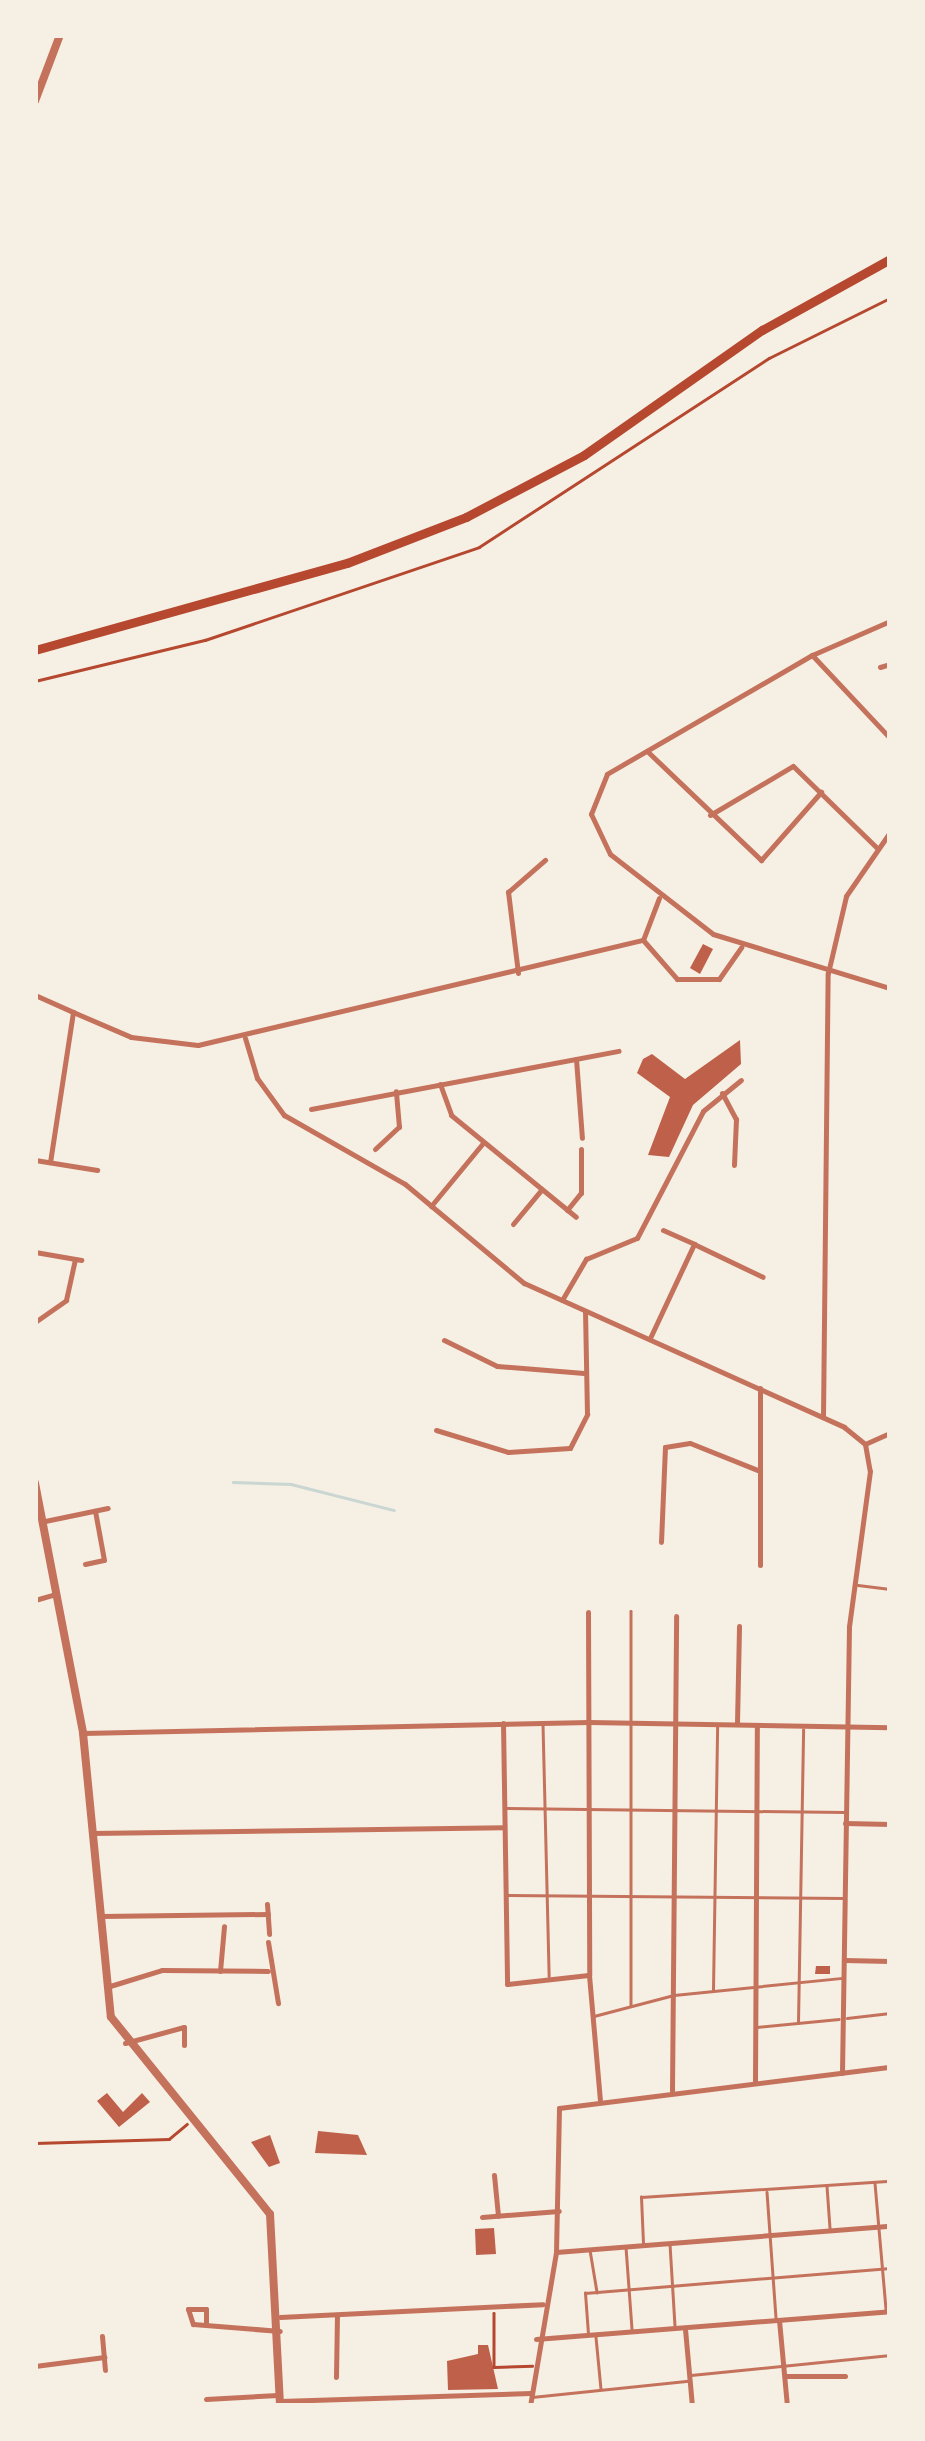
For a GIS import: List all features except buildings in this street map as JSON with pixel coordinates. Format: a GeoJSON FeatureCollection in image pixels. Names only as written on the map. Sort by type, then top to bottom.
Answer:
{"type":"FeatureCollection","features":[{"type":"Feature","properties":{"kind":"main road"},"geometry":{"type":"LineString","coordinates":[[35,650],[346,562],[466,517],[584,455],[762,330],[890,259]]}},
{"type":"Feature","properties":{"kind":"street"},"geometry":{"type":"LineString","coordinates":[[35,102],[60,35]]}},
{"type":"Feature","properties":{"kind":"street"},"geometry":{"type":"LineString","coordinates":[[890,621],[812,655],[607,774],[591,814],[602,845],[660,898],[742,947],[890,988]]}},
{"type":"Feature","properties":{"kind":"street"},"geometry":{"type":"LineString","coordinates":[[812,655],[890,738]]}},
{"type":"Feature","properties":{"kind":"street"},"geometry":{"type":"LineString","coordinates":[[880,666],[890,664]]}},
{"type":"Feature","properties":{"kind":"street"},"geometry":{"type":"LineString","coordinates":[[647,751],[710,814],[766,859],[821,792]]}},
{"type":"Feature","properties":{"kind":"street"},"geometry":{"type":"LineString","coordinates":[[710,814],[793,766],[876,847]]}},
{"type":"Feature","properties":{"kind":"street"},"geometry":{"type":"LineString","coordinates":[[822,1417],[828,973],[846,896],[876,847],[890,832]]}},
{"type":"Feature","properties":{"kind":"street"},"geometry":{"type":"LineString","coordinates":[[518,974],[508,892],[545,860]]}},
{"type":"Feature","properties":{"kind":"street"},"geometry":{"type":"LineString","coordinates":[[643,940],[660,898]]}},
{"type":"Feature","properties":{"kind":"street"},"geometry":{"type":"LineString","coordinates":[[35,995],[167,1044],[245,1038],[518,974],[643,940]]}},
{"type":"Feature","properties":{"kind":"street"},"geometry":{"type":"LineString","coordinates":[[643,940],[664,971],[690,983],[719,979],[742,947]]}},
{"type":"Feature","properties":{"kind":"street"},"geometry":{"type":"LineString","coordinates":[[50,1162],[73,1012]]}},
{"type":"Feature","properties":{"kind":"street"},"geometry":{"type":"LineString","coordinates":[[245,1038],[262,1087],[284,1115],[431,1206],[524,1283],[822,1417],[865,1444]]}},
{"type":"Feature","properties":{"kind":"street"},"geometry":{"type":"LineString","coordinates":[[311,1109],[620,1051]]}},
{"type":"Feature","properties":{"kind":"street"},"geometry":{"type":"LineString","coordinates":[[576,1059],[582,1138]]}},
{"type":"Feature","properties":{"kind":"street"},"geometry":{"type":"LineString","coordinates":[[562,1300],[586,1259],[648,1224],[692,1130],[722,1092],[741,1080]]}},
{"type":"Feature","properties":{"kind":"street"},"geometry":{"type":"LineString","coordinates":[[440,1084],[451,1114],[576,1217]]}},
{"type":"Feature","properties":{"kind":"street"},"geometry":{"type":"LineString","coordinates":[[376,1149],[399,1127],[396,1091]]}},
{"type":"Feature","properties":{"kind":"street"},"geometry":{"type":"LineString","coordinates":[[722,1092],[736,1118],[734,1166]]}},
{"type":"Feature","properties":{"kind":"street"},"geometry":{"type":"LineString","coordinates":[[431,1206],[484,1142]]}},
{"type":"Feature","properties":{"kind":"street"},"geometry":{"type":"LineString","coordinates":[[566,1210],[582,1193],[581,1149]]}},
{"type":"Feature","properties":{"kind":"street"},"geometry":{"type":"LineString","coordinates":[[35,1160],[97,1170]]}},
{"type":"Feature","properties":{"kind":"street"},"geometry":{"type":"LineString","coordinates":[[513,1224],[542,1189]]}},
{"type":"Feature","properties":{"kind":"street"},"geometry":{"type":"LineString","coordinates":[[520,1216],[527,1222]]}},
{"type":"Feature","properties":{"kind":"street"},"geometry":{"type":"LineString","coordinates":[[663,1230],[762,1277]]}},
{"type":"Feature","properties":{"kind":"street"},"geometry":{"type":"LineString","coordinates":[[650,1338],[694,1244]]}},
{"type":"Feature","properties":{"kind":"street"},"geometry":{"type":"LineString","coordinates":[[35,1252],[78,1260],[66,1300],[35,1322]]}},
{"type":"Feature","properties":{"kind":"street"},"geometry":{"type":"LineString","coordinates":[[436,1430],[555,1455],[584,1427],[585,1310]]}},
{"type":"Feature","properties":{"kind":"street"},"geometry":{"type":"LineString","coordinates":[[444,1340],[497,1366],[586,1374]]}},
{"type":"Feature","properties":{"kind":"street"},"geometry":{"type":"LineString","coordinates":[[760,1388],[760,1565]]}},
{"type":"Feature","properties":{"kind":"street"},"geometry":{"type":"LineString","coordinates":[[865,1444],[890,1434]]}},
{"type":"Feature","properties":{"kind":"street"},"geometry":{"type":"LineString","coordinates":[[661,1542],[665,1447],[690,1443],[760,1471]]}},
{"type":"Feature","properties":{"kind":"street"},"geometry":{"type":"LineString","coordinates":[[842,2074],[847,1726],[865,1444]]}},
{"type":"Feature","properties":{"kind":"street"},"geometry":{"type":"LineString","coordinates":[[35,1483],[84,1733],[107,1986],[125,2043],[189,2123],[244,2178],[274,2228],[280,2401]]}},
{"type":"Feature","properties":{"kind":"street"},"geometry":{"type":"LineString","coordinates":[[44,1521],[108,1508]]}},
{"type":"Feature","properties":{"kind":"street"},"geometry":{"type":"LineString","coordinates":[[86,1564],[104,1560],[95,1511]]}},
{"type":"Feature","properties":{"kind":"street"},"geometry":{"type":"LineString","coordinates":[[35,1600],[58,1593]]}},
{"type":"Feature","properties":{"kind":"street"},"geometry":{"type":"LineString","coordinates":[[588,1612],[589,1975],[600,2100]]}},
{"type":"Feature","properties":{"kind":"street"},"geometry":{"type":"LineString","coordinates":[[672,2091],[676,1616]]}},
{"type":"Feature","properties":{"kind":"street"},"geometry":{"type":"LineString","coordinates":[[737,1724],[739,1626]]}},
{"type":"Feature","properties":{"kind":"street"},"geometry":{"type":"LineString","coordinates":[[84,1733],[544,1722],[890,1727]]}},
{"type":"Feature","properties":{"kind":"street"},"geometry":{"type":"LineString","coordinates":[[503,1723],[507,1984],[589,1975]]}},
{"type":"Feature","properties":{"kind":"street"},"geometry":{"type":"LineString","coordinates":[[755,2083],[758,1725]]}},
{"type":"Feature","properties":{"kind":"street"},"geometry":{"type":"LineString","coordinates":[[846,1822],[889,1824]]}},
{"type":"Feature","properties":{"kind":"street"},"geometry":{"type":"LineString","coordinates":[[92,1833],[504,1827]]}},
{"type":"Feature","properties":{"kind":"street"},"geometry":{"type":"LineString","coordinates":[[267,1904],[268,1971],[278,2003]]}},
{"type":"Feature","properties":{"kind":"street"},"geometry":{"type":"LineString","coordinates":[[99,1916],[268,1914]]}},
{"type":"Feature","properties":{"kind":"street"},"geometry":{"type":"LineString","coordinates":[[220,1972],[224,1926]]}},
{"type":"Feature","properties":{"kind":"street"},"geometry":{"type":"LineString","coordinates":[[844,1960],[890,1961]]}},
{"type":"Feature","properties":{"kind":"street"},"geometry":{"type":"LineString","coordinates":[[107,1986],[155,1971],[268,1971]]}},
{"type":"Feature","properties":{"kind":"street"},"geometry":{"type":"LineString","coordinates":[[125,2043],[184,2028],[184,2045]]}},
{"type":"Feature","properties":{"kind":"street"},"geometry":{"type":"LineString","coordinates":[[530,2406],[536,2339],[556,2252],[559,2211],[554,2114],[600,2100],[890,2067]]}},
{"type":"Feature","properties":{"kind":"street"},"geometry":{"type":"LineString","coordinates":[[494,2175],[498,2216]]}},
{"type":"Feature","properties":{"kind":"street"},"geometry":{"type":"LineString","coordinates":[[482,2217],[559,2211]]}},
{"type":"Feature","properties":{"kind":"street"},"geometry":{"type":"LineString","coordinates":[[556,2252],[890,2226]]}},
{"type":"Feature","properties":{"kind":"street"},"geometry":{"type":"LineString","coordinates":[[280,2317],[543,2304]]}},
{"type":"Feature","properties":{"kind":"street"},"geometry":{"type":"LineString","coordinates":[[536,2339],[888,2311]]}},
{"type":"Feature","properties":{"kind":"street"},"geometry":{"type":"LineString","coordinates":[[336,2377],[337,2316]]}},
{"type":"Feature","properties":{"kind":"street"},"geometry":{"type":"LineString","coordinates":[[778,2320],[786,2406]]}},
{"type":"Feature","properties":{"kind":"street"},"geometry":{"type":"LineString","coordinates":[[206,2324],[280,2331]]}},
{"type":"Feature","properties":{"kind":"street"},"geometry":{"type":"LineString","coordinates":[[685,2328],[692,2406]]}},
{"type":"Feature","properties":{"kind":"street"},"geometry":{"type":"LineString","coordinates":[[102,2336],[105,2370]]}},
{"type":"Feature","properties":{"kind":"street"},"geometry":{"type":"LineString","coordinates":[[35,2366],[104,2357]]}},
{"type":"Feature","properties":{"kind":"street"},"geometry":{"type":"LineString","coordinates":[[785,2376],[845,2376]]}},
{"type":"Feature","properties":{"kind":"street"},"geometry":{"type":"LineString","coordinates":[[206,2399],[530,2395]]}},
{"type":"Feature","properties":{"kind":"lane"},"geometry":{"type":"LineString","coordinates":[[858,1585],[890,1589]]}},
{"type":"Feature","properties":{"kind":"lane"},"geometry":{"type":"LineString","coordinates":[[631,1612],[631,2006]]}},
{"type":"Feature","properties":{"kind":"lane"},"geometry":{"type":"LineString","coordinates":[[544,1722],[548,1980]]}},
{"type":"Feature","properties":{"kind":"lane"},"geometry":{"type":"LineString","coordinates":[[713,1990],[717,1724]]}},
{"type":"Feature","properties":{"kind":"lane"},"geometry":{"type":"LineString","coordinates":[[798,2023],[803,1726]]}},
{"type":"Feature","properties":{"kind":"lane"},"geometry":{"type":"LineString","coordinates":[[889,1824],[890,1801]]}},
{"type":"Feature","properties":{"kind":"lane"},"geometry":{"type":"LineString","coordinates":[[504,1808],[846,1812]]}},
{"type":"Feature","properties":{"kind":"lane"},"geometry":{"type":"LineString","coordinates":[[504,1895],[844,1898]]}},
{"type":"Feature","properties":{"kind":"lane"},"geometry":{"type":"LineString","coordinates":[[592,2016],[674,1995],[844,1978]]}},
{"type":"Feature","properties":{"kind":"lane"},"geometry":{"type":"LineString","coordinates":[[755,2027],[890,2013]]}},
{"type":"Feature","properties":{"kind":"lane"},"geometry":{"type":"LineString","coordinates":[[643,2244],[640,2197],[890,2181]]}},
{"type":"Feature","properties":{"kind":"lane"},"geometry":{"type":"LineString","coordinates":[[875,2182],[888,2311]]}},
{"type":"Feature","properties":{"kind":"lane"},"geometry":{"type":"LineString","coordinates":[[827,2185],[830,2230]]}},
{"type":"Feature","properties":{"kind":"lane"},"geometry":{"type":"LineString","coordinates":[[767,2190],[778,2320]]}},
{"type":"Feature","properties":{"kind":"lane"},"geometry":{"type":"LineString","coordinates":[[670,2242],[676,2329]]}},
{"type":"Feature","properties":{"kind":"lane"},"geometry":{"type":"LineString","coordinates":[[626,2246],[633,2332]]}},
{"type":"Feature","properties":{"kind":"lane"},"geometry":{"type":"LineString","coordinates":[[589,2249],[597,2292]]}},
{"type":"Feature","properties":{"kind":"lane"},"geometry":{"type":"LineString","coordinates":[[601,2390],[585,2293],[890,2268]]}},
{"type":"Feature","properties":{"kind":"lane"},"geometry":{"type":"LineString","coordinates":[[530,2395],[890,2355]]}},
{"type":"Feature","properties":{"kind":"path"},"geometry":{"type":"LineString","coordinates":[[35,2143],[169,2138],[189,2123]]}},
{"type":"Feature","properties":{"kind":"path"},"geometry":{"type":"LineString","coordinates":[[494,2307],[494,2367],[534,2366]]}},
{"type":"Feature","properties":{"kind":"waterway"},"geometry":{"type":"LineString","coordinates":[[233,1482],[291,1484],[394,1510]]}}]}
